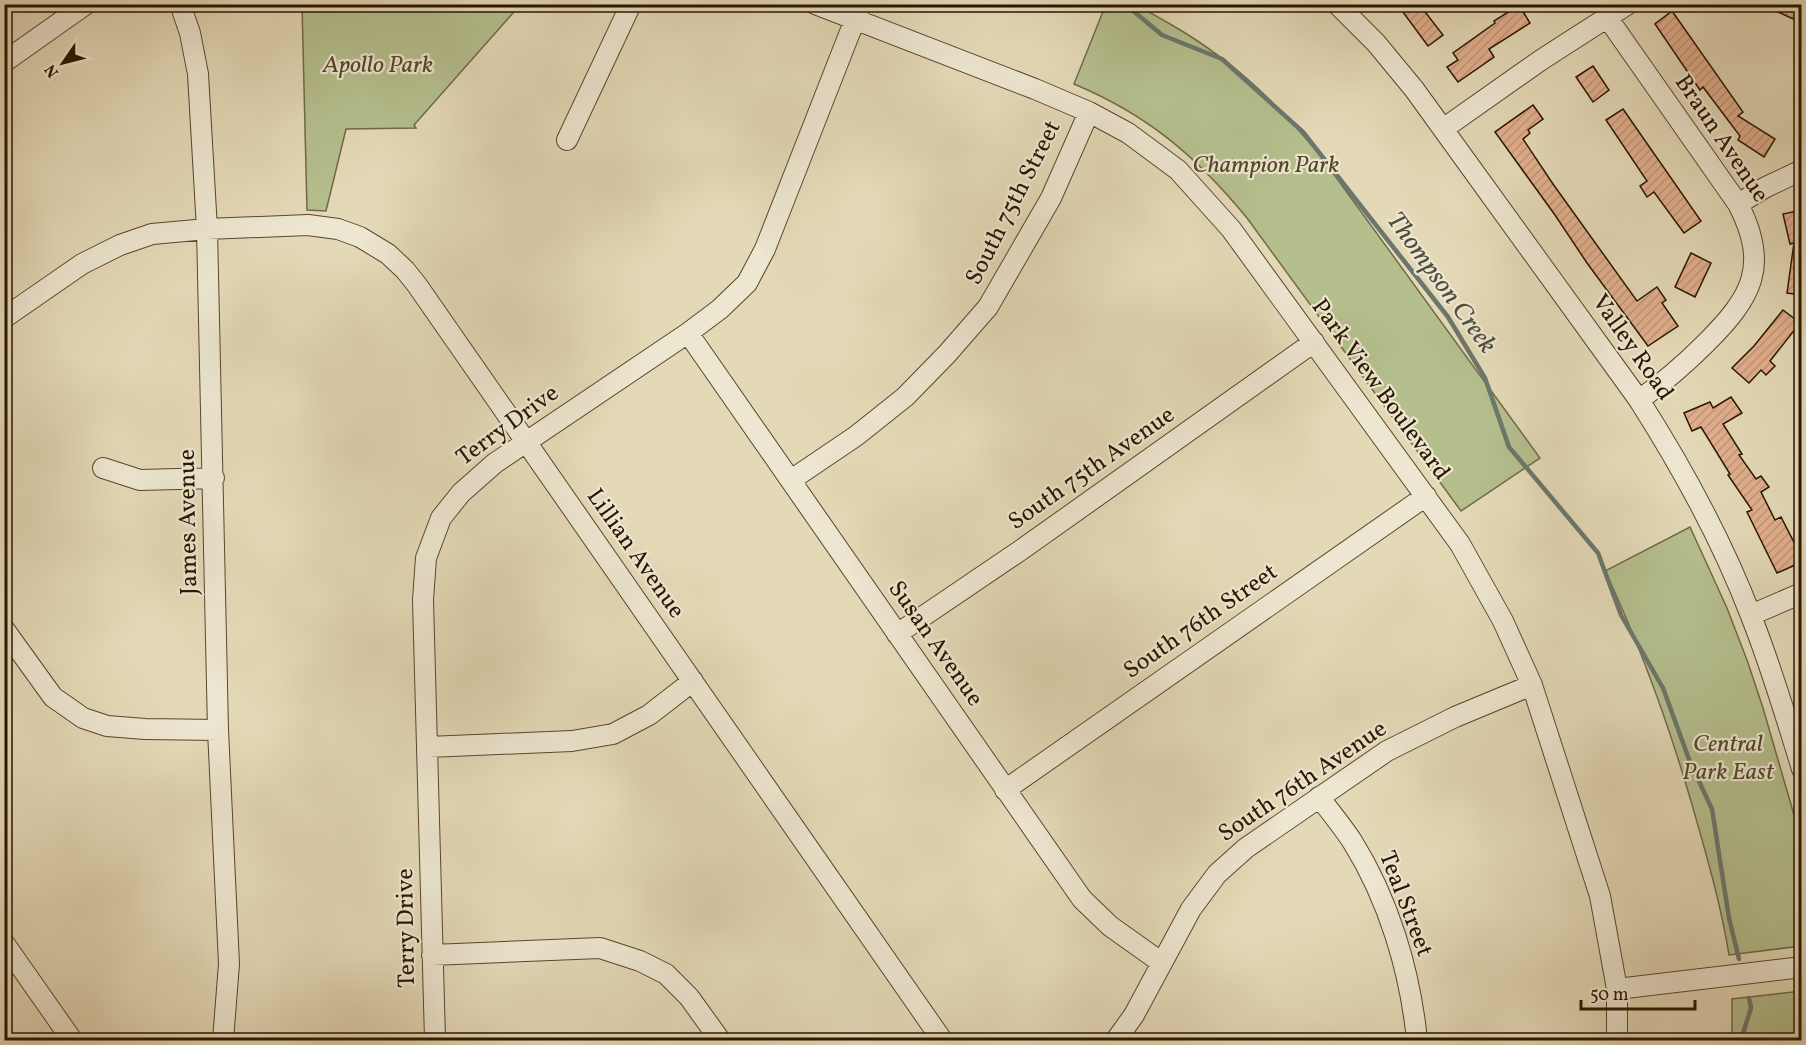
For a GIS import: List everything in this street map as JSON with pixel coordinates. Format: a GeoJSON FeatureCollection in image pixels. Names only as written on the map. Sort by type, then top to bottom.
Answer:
{"type":"FeatureCollection","features":[{"type":"Feature","properties":{"kind":"street"},"geometry":{"type":"LineString","coordinates":[[4,62],[86,4]]}},
{"type":"Feature","properties":{"kind":"street","name":"James Avenue"},"geometry":{"type":"LineString","coordinates":[[180,4],[190,33],[198,74],[207,229],[218,730],[229,964],[223,1041]]}},
{"type":"Feature","properties":{"kind":"street"},"geometry":{"type":"LineString","coordinates":[[567,140],[631,4]]}},
{"type":"Feature","properties":{"kind":"street","name":"Park View Boulevard"},"geometry":{"type":"LineString","coordinates":[[815,4],[858,12],[1089,112],[1128,133],[1178,170],[1231,229],[1460,544],[1503,621],[1532,685],[1600,896],[1617,989],[1617,1041]]}},
{"type":"Feature","properties":{"kind":"street","name":"Valley Road"},"geometry":{"type":"LineString","coordinates":[[1337,4],[1382,50],[1443,129],[1639,400],[1680,466],[1709,519],[1751,615],[1776,683],[1802,769]]}},
{"type":"Feature","properties":{"kind":"street"},"geometry":{"type":"LineString","coordinates":[[1443,129],[1540,60],[1628,4]]}},
{"type":"Feature","properties":{"kind":"street","name":"Terry Drive"},"geometry":{"type":"LineString","coordinates":[[435,1041],[423,600],[426,558],[441,518],[461,492],[495,463],[688,333],[720,309],[747,283],[765,249],[858,12]]}},
{"type":"Feature","properties":{"kind":"street","name":"Braun Avenue"},"geometry":{"type":"LineString","coordinates":[[1607,17],[1737,204],[1748,227],[1754,261],[1751,282],[1743,299],[1726,322],[1685,364],[1639,400]]}},
{"type":"Feature","properties":{"kind":"street","name":"South 75th Street"},"geometry":{"type":"LineString","coordinates":[[791,480],[856,435],[905,397],[948,354],[988,307],[1051,198],[1089,112]]}},
{"type":"Feature","properties":{"kind":"street"},"geometry":{"type":"LineString","coordinates":[[1737,204],[1802,170]]}},
{"type":"Feature","properties":{"kind":"street","name":"Lillian Avenue"},"geometry":{"type":"LineString","coordinates":[[4,318],[82,264],[120,245],[152,234],[207,229],[308,225],[327,227],[360,237],[388,254],[417,285],[942,1041]]}},
{"type":"Feature","properties":{"kind":"street","name":"Susan Avenue"},"geometry":{"type":"LineString","coordinates":[[688,333],[1082,900],[1110,926],[1162,963]]}},
{"type":"Feature","properties":{"kind":"street","name":"South 75th Avenue"},"geometry":{"type":"LineString","coordinates":[[897,634],[1021,550],[1314,342]]}},
{"type":"Feature","properties":{"kind":"street"},"geometry":{"type":"LineString","coordinates":[[103,468],[140,480],[214,478]]}},
{"type":"Feature","properties":{"kind":"street","name":"South 76th Street"},"geometry":{"type":"LineString","coordinates":[[1005,790],[1426,496]]}},
{"type":"Feature","properties":{"kind":"street"},"geometry":{"type":"LineString","coordinates":[[1751,615],[1802,593]]}},
{"type":"Feature","properties":{"kind":"street"},"geometry":{"type":"LineString","coordinates":[[4,629],[53,697],[83,718],[107,726],[218,730]]}},
{"type":"Feature","properties":{"kind":"street"},"geometry":{"type":"LineString","coordinates":[[428,747],[572,741],[613,734],[649,715],[693,681]]}},
{"type":"Feature","properties":{"kind":"street","name":"South 76th Avenue"},"geometry":{"type":"LineString","coordinates":[[1116,1041],[1134,1015],[1191,909],[1217,874],[1246,848],[1387,751],[1455,717],[1532,685]]}},
{"type":"Feature","properties":{"kind":"street","name":"Teal Street"},"geometry":{"type":"LineString","coordinates":[[1319,797],[1352,841],[1376,887],[1397,937],[1414,1008],[1417,1041]]}},
{"type":"Feature","properties":{"kind":"street"},"geometry":{"type":"LineString","coordinates":[[4,943],[72,1041]]}},
{"type":"Feature","properties":{"kind":"street"},"geometry":{"type":"LineString","coordinates":[[432,955],[600,948],[640,961],[666,974],[689,998],[720,1041]]}},
{"type":"Feature","properties":{"kind":"street"},"geometry":{"type":"LineString","coordinates":[[1617,989],[1802,967]]}},
{"type":"Feature","properties":{"kind":"green space","name":"Apollo Park"},"geometry":{"type":"Polygon","coordinates":[[[302,4],[520,5],[414,125],[416,128],[346,129],[326,211],[307,210],[302,4]]]}},
{"type":"Feature","properties":{"kind":"green space","name":"Champion Park"},"geometry":{"type":"Polygon","coordinates":[[[1106,4],[1133,5],[1192,37],[1233,67],[1289,119],[1322,158],[1540,458],[1461,511],[1247,218],[1209,175],[1169,139],[1148,124],[1101,96],[1074,84],[1106,4]]]}},
{"type":"Feature","properties":{"kind":"green space","name":"Central Park East"},"geometry":{"type":"Polygon","coordinates":[[[1690,527],[1727,608],[1747,660],[1801,839],[1801,946],[1729,955],[1713,881],[1674,747],[1643,658],[1605,571],[1690,527]]]}},
{"type":"Feature","properties":{"kind":"green space"},"geometry":{"type":"Polygon","coordinates":[[[1801,991],[1801,1040],[1732,1040],[1732,999],[1801,991]]]}},
{"type":"Feature","properties":{"kind":"building"},"geometry":{"type":"Polygon","coordinates":[[[1397,4],[1419,4],[1443,35],[1428,46],[1397,4]]]}},
{"type":"Feature","properties":{"kind":"building"},"geometry":{"type":"Polygon","coordinates":[[[1761,4],[1802,4],[1802,23],[1761,4]]]}},
{"type":"Feature","properties":{"kind":"building"},"geometry":{"type":"Polygon","coordinates":[[[1519,5],[1530,23],[1489,49],[1494,57],[1458,82],[1447,67],[1458,60],[1453,53],[1519,5]]]}},
{"type":"Feature","properties":{"kind":"building"},"geometry":{"type":"Polygon","coordinates":[[[1672,11],[1743,112],[1738,116],[1775,139],[1764,157],[1738,140],[1740,136],[1703,87],[1700,90],[1655,24],[1672,11]]]}},
{"type":"Feature","properties":{"kind":"building"},"geometry":{"type":"Polygon","coordinates":[[[1593,66],[1609,90],[1593,102],[1576,77],[1593,66]]]}},
{"type":"Feature","properties":{"kind":"building"},"geometry":{"type":"Polygon","coordinates":[[[1533,105],[1543,119],[1528,130],[1530,133],[1523,139],[1553,184],[1637,301],[1657,287],[1666,300],[1662,303],[1678,326],[1648,346],[1495,132],[1533,105]]]}},
{"type":"Feature","properties":{"kind":"building"},"geometry":{"type":"Polygon","coordinates":[[[1623,109],[1701,221],[1684,233],[1654,192],[1647,197],[1640,186],[1647,181],[1606,120],[1623,109]]]}},
{"type":"Feature","properties":{"kind":"building"},"geometry":{"type":"Polygon","coordinates":[[[1802,210],[1802,241],[1790,244],[1783,214],[1802,210]]]}},
{"type":"Feature","properties":{"kind":"building"},"geometry":{"type":"Polygon","coordinates":[[[1794,243],[1802,243],[1802,295],[1787,293],[1794,243]]]}},
{"type":"Feature","properties":{"kind":"building"},"geometry":{"type":"Polygon","coordinates":[[[1691,253],[1711,263],[1695,297],[1675,287],[1691,253]]]}},
{"type":"Feature","properties":{"kind":"building"},"geometry":{"type":"Polygon","coordinates":[[[1783,310],[1800,323],[1770,361],[1775,366],[1766,375],[1761,370],[1749,383],[1732,368],[1754,346],[1783,310]]]}},
{"type":"Feature","properties":{"kind":"building"},"geometry":{"type":"Polygon","coordinates":[[[1731,397],[1742,413],[1723,424],[1742,454],[1739,455],[1756,479],[1761,476],[1769,487],[1761,492],[1775,520],[1781,517],[1802,558],[1802,562],[1777,573],[1747,512],[1752,510],[1728,475],[1730,474],[1701,427],[1692,431],[1684,413],[1710,402],[1713,408],[1731,397]]]}},
{"type":"Feature","properties":{"kind":"waterway","name":"Thompson Creek"},"geometry":{"type":"LineString","coordinates":[[1125,4],[1162,35],[1222,59],[1303,132],[1448,317],[1485,378],[1509,447],[1598,553],[1621,615],[1663,688],[1690,762],[1712,809],[1729,918],[1739,959]]}},
{"type":"Feature","properties":{"kind":"waterway","name":"Thompson Creek"},"geometry":{"type":"LineString","coordinates":[[1741,1040],[1751,1008],[1749,998]]}}]}
